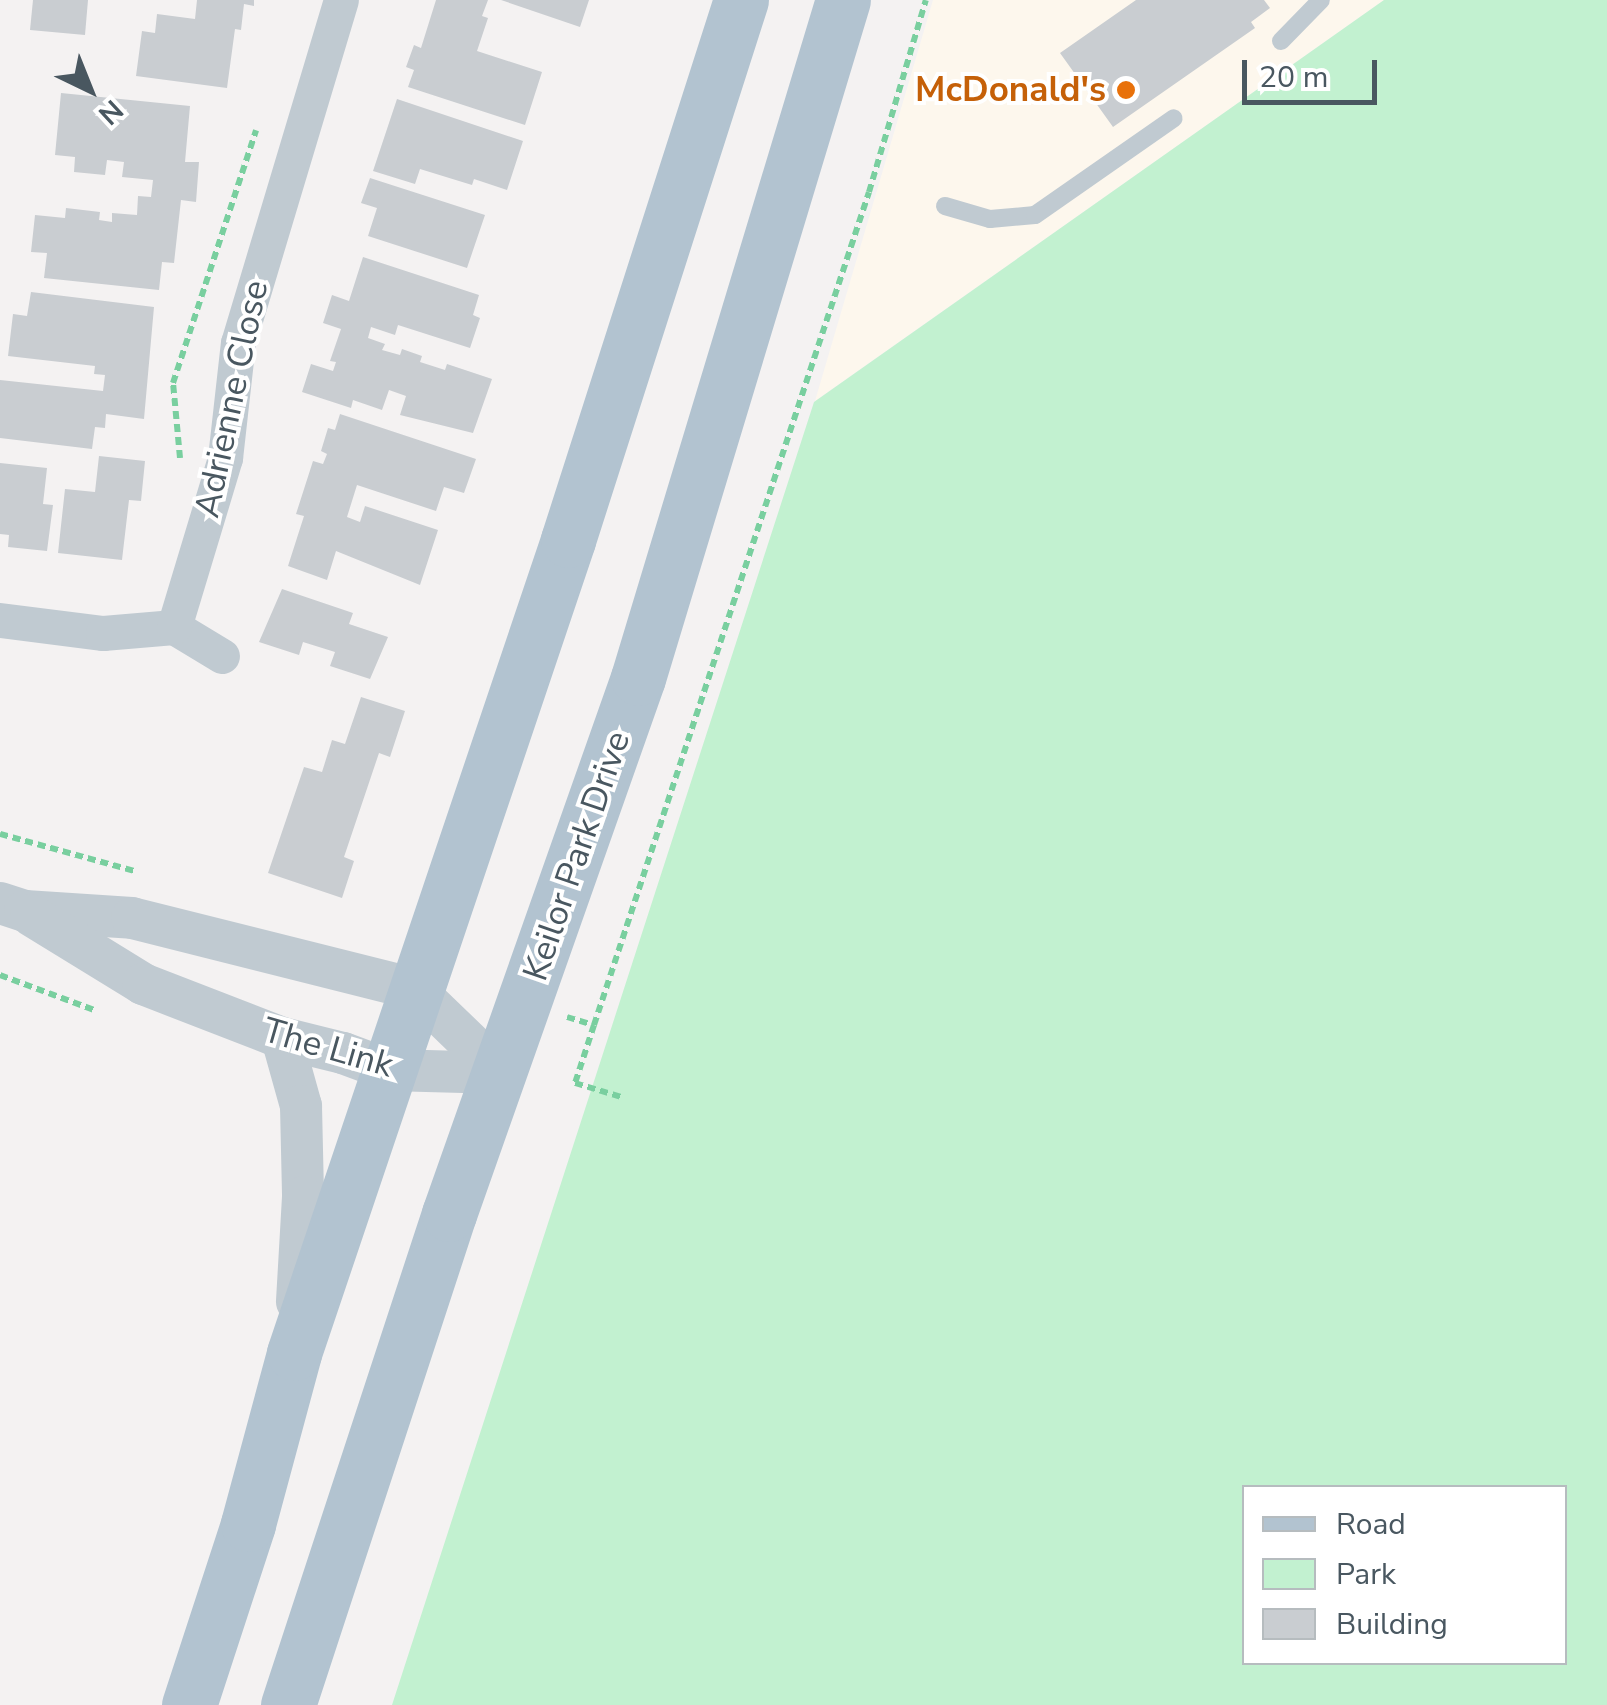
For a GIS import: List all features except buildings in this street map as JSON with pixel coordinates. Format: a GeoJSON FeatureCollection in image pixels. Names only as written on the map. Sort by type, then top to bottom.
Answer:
{"type":"FeatureCollection","features":[{"type":"Feature","properties":{"kind":"main road"},"geometry":{"type":"LineString","coordinates":[[189,1705],[248,1524],[294,1352],[568,540],[742,0]]}},
{"type":"Feature","properties":{"kind":"main road","name":"Keilor Park Drive"},"geometry":{"type":"LineString","coordinates":[[288,1705],[449,1214],[638,678],[843,0]]}},
{"type":"Feature","properties":{"kind":"street","name":"Adrienne Close"},"geometry":{"type":"LineString","coordinates":[[174,627],[225,458],[238,343],[341,0]]}},
{"type":"Feature","properties":{"kind":"street"},"geometry":{"type":"LineString","coordinates":[[0,620],[103,634],[174,627],[222,656]]}},
{"type":"Feature","properties":{"kind":"street","name":"The Link"},"geometry":{"type":"LineString","coordinates":[[12,906],[132,918],[414,989],[501,1073]]}},
{"type":"Feature","properties":{"kind":"street","name":"The Link"},"geometry":{"type":"LineString","coordinates":[[12,906],[143,984],[282,1038],[343,1052],[389,1070],[501,1073]]}},
{"type":"Feature","properties":{"kind":"street"},"geometry":{"type":"LineString","coordinates":[[282,1038],[301,1106],[304,1197],[294,1352]]}},
{"type":"Feature","properties":{"kind":"lane"},"geometry":{"type":"LineString","coordinates":[[1281,41],[1321,0]]}},
{"type":"Feature","properties":{"kind":"lane"},"geometry":{"type":"LineString","coordinates":[[945,206],[990,218],[1035,214],[1174,118]]}},
{"type":"Feature","properties":{"kind":"path"},"geometry":{"type":"LineString","coordinates":[[594,1025],[869,192],[926,0]]}},
{"type":"Feature","properties":{"kind":"path"},"geometry":{"type":"LineString","coordinates":[[582,1085],[621,1097]]}},
{"type":"Feature","properties":{"kind":"shaded area"},"geometry":{"type":"Polygon","coordinates":[[[933,0],[1384,0],[815,401],[933,0]]]}},
{"type":"Feature","properties":{"kind":"green space"},"geometry":{"type":"Polygon","coordinates":[[[1384,0],[1607,0],[1607,1705],[392,1705],[814,402],[1384,0]]]}},
{"type":"Feature","properties":{"kind":"place","name":"McDonald's"},"geometry":{"type":"Point","coordinates":[1126,90]}}]}
